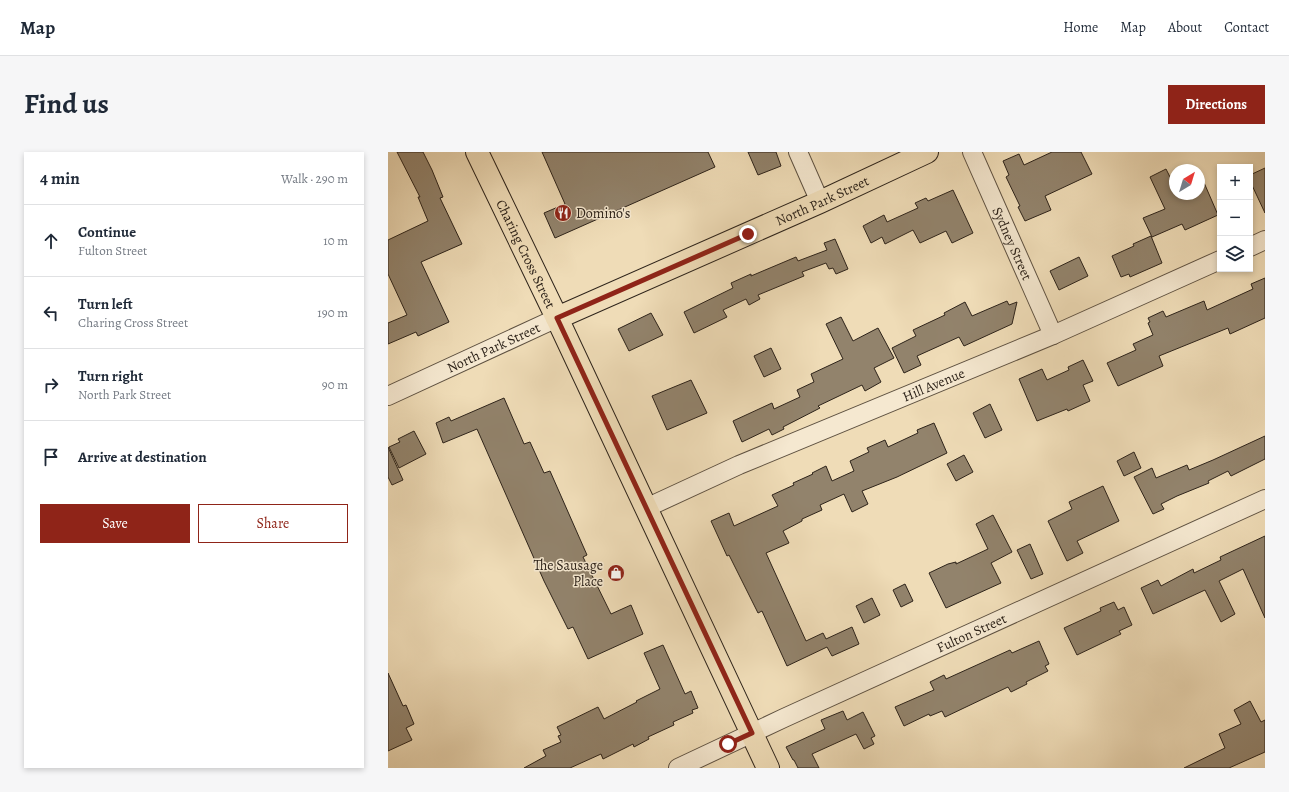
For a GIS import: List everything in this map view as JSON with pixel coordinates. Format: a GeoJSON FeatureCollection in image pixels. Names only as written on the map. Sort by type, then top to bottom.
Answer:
{"type":"FeatureCollection","features":[{"type":"Feature","properties":{"kind":"main road","name":"Charing Cross Street"},"geometry":{"type":"LineString","coordinates":[[477,152],[557,318],[768,768]]}},
{"type":"Feature","properties":{"kind":"main road","name":"North Park Street"},"geometry":{"type":"LineString","coordinates":[[557,318],[820,202],[927,152]]}},
{"type":"Feature","properties":{"kind":"street"},"geometry":{"type":"LineString","coordinates":[[798,152],[820,202]]}},
{"type":"Feature","properties":{"kind":"street","name":"Sydney Street"},"geometry":{"type":"LineString","coordinates":[[972,152],[1053,335]]}},
{"type":"Feature","properties":{"kind":"street"},"geometry":{"type":"LineString","coordinates":[[1253,246],[1265,240]]}},
{"type":"Feature","properties":{"kind":"street","name":"Hill Avenue"},"geometry":{"type":"LineString","coordinates":[[646,508],[739,465],[1053,335],[1217,261]]}},
{"type":"Feature","properties":{"kind":"street","name":"North Park Street"},"geometry":{"type":"LineString","coordinates":[[388,396],[557,318]]}},
{"type":"Feature","properties":{"kind":"street","name":"Fulton Street"},"geometry":{"type":"LineString","coordinates":[[678,768],[1265,499]]}},
{"type":"Feature","properties":{"kind":"building"},"geometry":{"type":"Polygon","coordinates":[[[397,152],[423,152],[443,197],[440,198],[462,244],[421,262],[449,322],[418,336],[416,332],[388,344],[388,323],[407,315],[388,274],[388,240],[428,221],[418,197],[420,197],[397,152]]]}},
{"type":"Feature","properties":{"kind":"building"},"geometry":{"type":"Polygon","coordinates":[[[542,152],[708,152],[715,167],[555,238],[544,213],[565,204],[542,152]]]}},
{"type":"Feature","properties":{"kind":"building"},"geometry":{"type":"Polygon","coordinates":[[[748,152],[776,152],[781,166],[758,175],[748,152]]]}},
{"type":"Feature","properties":{"kind":"building"},"geometry":{"type":"Polygon","coordinates":[[[1052,152],[1081,152],[1092,174],[1045,196],[1051,210],[1025,221],[1018,207],[1020,206],[1006,177],[1009,175],[1003,161],[1019,154],[1024,165],[1052,152]]]}},
{"type":"Feature","properties":{"kind":"building"},"geometry":{"type":"Polygon","coordinates":[[[1265,168],[1265,213],[1253,187],[1253,174],[1265,168]]]}},
{"type":"Feature","properties":{"kind":"building"},"geometry":{"type":"Polygon","coordinates":[[[1166,169],[1169,175],[1169,200],[1205,200],[1205,185],[1217,215],[1185,230],[1182,224],[1152,237],[1143,218],[1165,209],[1150,177],[1166,169]]]}},
{"type":"Feature","properties":{"kind":"building"},"geometry":{"type":"Polygon","coordinates":[[[953,190],[973,233],[952,243],[946,231],[920,243],[913,230],[885,244],[882,237],[871,243],[863,226],[884,215],[887,222],[918,208],[915,203],[926,198],[928,201],[953,190]]]}},
{"type":"Feature","properties":{"kind":"building"},"geometry":{"type":"Polygon","coordinates":[[[1151,236],[1162,263],[1130,277],[1129,274],[1121,277],[1112,256],[1151,236]]]}},
{"type":"Feature","properties":{"kind":"building"},"geometry":{"type":"Polygon","coordinates":[[[835,239],[848,269],[836,274],[833,268],[829,269],[826,263],[802,272],[804,276],[758,295],[760,299],[749,305],[746,299],[723,310],[727,317],[694,333],[684,312],[733,288],[731,283],[751,274],[751,276],[796,257],[798,261],[827,250],[824,243],[835,239]]]}},
{"type":"Feature","properties":{"kind":"building"},"geometry":{"type":"Polygon","coordinates":[[[1079,257],[1088,276],[1059,290],[1050,271],[1079,257]]]}},
{"type":"Feature","properties":{"kind":"building"},"geometry":{"type":"Polygon","coordinates":[[[1265,278],[1265,318],[1230,334],[1228,328],[1159,356],[1163,366],[1118,386],[1107,363],[1136,350],[1133,344],[1153,335],[1148,323],[1150,322],[1148,318],[1163,311],[1166,317],[1204,301],[1207,310],[1253,289],[1251,284],[1265,278]]]}},
{"type":"Feature","properties":{"kind":"building"},"geometry":{"type":"Polygon","coordinates":[[[1007,301],[1009,305],[1017,302],[1012,324],[964,346],[959,337],[917,356],[921,365],[904,373],[892,348],[916,336],[913,330],[945,315],[944,313],[965,302],[972,316],[1007,301]]]}},
{"type":"Feature","properties":{"kind":"building"},"geometry":{"type":"Polygon","coordinates":[[[651,313],[663,335],[629,351],[618,329],[651,313]]]}},
{"type":"Feature","properties":{"kind":"building"},"geometry":{"type":"Polygon","coordinates":[[[841,317],[853,341],[878,328],[894,358],[874,368],[881,382],[865,391],[862,385],[818,406],[820,408],[783,427],[784,429],[772,435],[769,429],[742,442],[733,421],[772,403],[774,409],[800,397],[797,390],[814,382],[811,374],[843,359],[826,324],[841,317]]]}},
{"type":"Feature","properties":{"kind":"building"},"geometry":{"type":"Polygon","coordinates":[[[771,348],[781,369],[764,377],[754,356],[771,348]]]}},
{"type":"Feature","properties":{"kind":"building"},"geometry":{"type":"Polygon","coordinates":[[[1083,360],[1093,381],[1083,385],[1090,401],[1068,411],[1067,409],[1037,421],[1019,379],[1042,369],[1047,380],[1069,370],[1068,367],[1083,360]]]}},
{"type":"Feature","properties":{"kind":"building"},"geometry":{"type":"Polygon","coordinates":[[[691,380],[707,413],[667,430],[652,396],[691,380]]]}},
{"type":"Feature","properties":{"kind":"building"},"geometry":{"type":"Polygon","coordinates":[[[504,398],[524,444],[530,442],[544,473],[550,471],[587,555],[583,557],[611,614],[631,605],[643,634],[588,659],[573,627],[568,629],[544,581],[477,429],[443,443],[436,423],[449,417],[451,421],[504,398]]]}},
{"type":"Feature","properties":{"kind":"building"},"geometry":{"type":"Polygon","coordinates":[[[990,404],[1002,430],[985,438],[973,413],[990,404]]]}},
{"type":"Feature","properties":{"kind":"building"},"geometry":{"type":"Polygon","coordinates":[[[934,423],[947,453],[897,477],[862,491],[868,504],[852,512],[844,494],[820,505],[822,510],[802,519],[802,521],[783,531],[789,543],[766,553],[806,641],[823,633],[826,639],[852,627],[859,644],[832,656],[827,647],[787,666],[762,611],[758,613],[729,555],[727,556],[711,521],[729,513],[734,526],[778,506],[772,495],[794,485],[793,483],[813,474],[812,473],[826,466],[832,481],[854,471],[850,461],[869,452],[867,448],[885,440],[888,447],[918,433],[917,430],[934,423]]]}},
{"type":"Feature","properties":{"kind":"building"},"geometry":{"type":"Polygon","coordinates":[[[414,431],[426,454],[399,468],[389,447],[400,442],[398,439],[414,431]]]}},
{"type":"Feature","properties":{"kind":"building"},"geometry":{"type":"Polygon","coordinates":[[[1265,436],[1265,459],[1231,476],[1228,471],[1208,481],[1209,483],[1177,496],[1161,504],[1164,509],[1153,514],[1134,477],[1152,468],[1156,478],[1187,465],[1189,470],[1265,436]]]}},
{"type":"Feature","properties":{"kind":"building"},"geometry":{"type":"Polygon","coordinates":[[[388,447],[403,480],[392,485],[388,477],[388,447]]]}},
{"type":"Feature","properties":{"kind":"building"},"geometry":{"type":"Polygon","coordinates":[[[1134,452],[1141,468],[1124,476],[1117,461],[1134,452]]]}},
{"type":"Feature","properties":{"kind":"building"},"geometry":{"type":"Polygon","coordinates":[[[964,455],[973,472],[956,481],[947,464],[964,455]]]}},
{"type":"Feature","properties":{"kind":"building"},"geometry":{"type":"Polygon","coordinates":[[[1103,486],[1119,521],[1077,541],[1083,553],[1067,561],[1048,521],[1072,509],[1069,502],[1103,486]]]}},
{"type":"Feature","properties":{"kind":"building"},"geometry":{"type":"Polygon","coordinates":[[[993,515],[1012,552],[991,563],[1001,583],[946,608],[929,573],[948,564],[956,562],[956,564],[988,549],[976,524],[993,515]]]}},
{"type":"Feature","properties":{"kind":"building"},"geometry":{"type":"Polygon","coordinates":[[[1265,536],[1265,618],[1243,569],[1219,581],[1235,614],[1221,622],[1205,590],[1153,614],[1141,588],[1158,580],[1161,586],[1193,569],[1194,573],[1221,560],[1220,557],[1265,536]]]}},
{"type":"Feature","properties":{"kind":"building"},"geometry":{"type":"Polygon","coordinates":[[[1030,544],[1043,574],[1031,579],[1017,550],[1030,544]]]}},
{"type":"Feature","properties":{"kind":"building"},"geometry":{"type":"Polygon","coordinates":[[[905,584],[913,601],[901,607],[893,590],[905,584]]]}},
{"type":"Feature","properties":{"kind":"building"},"geometry":{"type":"Polygon","coordinates":[[[872,598],[880,615],[864,623],[856,606],[872,598]]]}},
{"type":"Feature","properties":{"kind":"building"},"geometry":{"type":"Polygon","coordinates":[[[1114,602],[1118,610],[1124,607],[1132,625],[1119,631],[1121,634],[1077,655],[1064,628],[1101,611],[1100,608],[1114,602]]]}},
{"type":"Feature","properties":{"kind":"building"},"geometry":{"type":"Polygon","coordinates":[[[1039,641],[1049,664],[1045,666],[1048,671],[1026,682],[1027,684],[1011,692],[1008,687],[945,717],[942,711],[930,716],[929,714],[904,726],[895,707],[934,690],[930,682],[944,675],[946,679],[1010,650],[1012,653],[1039,641]]]}},
{"type":"Feature","properties":{"kind":"building"},"geometry":{"type":"Polygon","coordinates":[[[663,645],[685,694],[691,691],[698,708],[692,710],[693,713],[673,722],[674,725],[648,737],[649,739],[634,747],[633,744],[603,759],[601,754],[570,768],[524,768],[546,756],[543,750],[561,742],[558,736],[561,735],[557,727],[598,707],[604,719],[660,689],[644,653],[663,645]]]}},
{"type":"Feature","properties":{"kind":"building"},"geometry":{"type":"Polygon","coordinates":[[[388,673],[403,706],[406,705],[414,724],[406,728],[412,740],[388,751],[388,673]]]}},
{"type":"Feature","properties":{"kind":"building"},"geometry":{"type":"Polygon","coordinates":[[[1250,701],[1261,722],[1265,720],[1265,752],[1229,768],[1184,768],[1225,748],[1219,734],[1241,724],[1234,710],[1250,701]]]}},
{"type":"Feature","properties":{"kind":"building"},"geometry":{"type":"Polygon","coordinates":[[[843,711],[847,720],[863,712],[875,736],[871,738],[874,744],[864,749],[856,734],[812,754],[819,768],[798,768],[786,747],[825,729],[821,720],[843,711]]]}},
{"type":"Feature","properties":{"kind":"place","name":"Domino's"},"geometry":{"type":"Point","coordinates":[563,213]}},
{"type":"Feature","properties":{"kind":"place","name":"The Sausage Place"},"geometry":{"type":"Point","coordinates":[616,573]}},
{"type":"Feature","properties":{"kind":"route"},"geometry":{"type":"LineString","coordinates":[[728,744],[752,733],[557,318],[748,234]]}}]}
